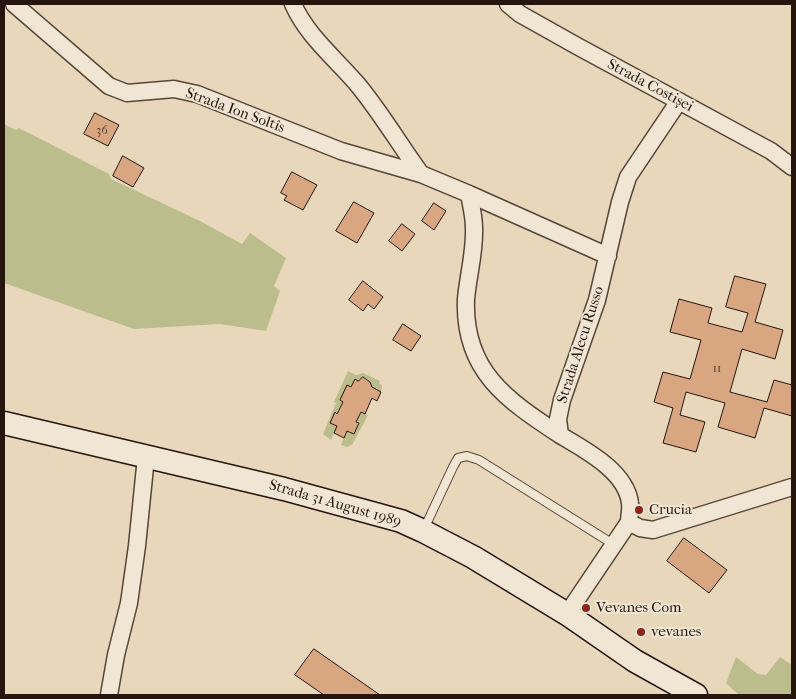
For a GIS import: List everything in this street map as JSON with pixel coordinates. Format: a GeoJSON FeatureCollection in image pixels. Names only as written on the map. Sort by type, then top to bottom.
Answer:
{"type":"FeatureCollection","features":[{"type":"Feature","properties":{"kind":"main road","name":"Strada 31 August 1989"},"geometry":{"type":"LineString","coordinates":[[4,423],[338,502],[401,521],[473,557],[567,614],[635,661],[696,695]]}},
{"type":"Feature","properties":{"kind":"main road","name":"Strada 31 August 1989"},"geometry":{"type":"LineString","coordinates":[[635,661],[674,695]]}},
{"type":"Feature","properties":{"kind":"street","name":"Strada Ion Soltîs"},"geometry":{"type":"LineString","coordinates":[[14,4],[110,86],[127,94],[174,89],[198,94],[341,151],[421,174],[608,256]]}},
{"type":"Feature","properties":{"kind":"street"},"geometry":{"type":"LineString","coordinates":[[293,4],[309,29],[335,61],[359,86],[421,174]]}},
{"type":"Feature","properties":{"kind":"street","name":"Strada Costișei"},"geometry":{"type":"LineString","coordinates":[[508,4],[520,14],[561,37],[771,151],[792,168]]}},
{"type":"Feature","properties":{"kind":"street"},"geometry":{"type":"LineString","coordinates":[[608,256],[620,202],[628,177],[679,101]]}},
{"type":"Feature","properties":{"kind":"street"},"geometry":{"type":"LineString","coordinates":[[469,194],[474,228],[466,300],[468,327],[474,351],[483,371],[497,387],[541,422],[608,466],[623,485],[630,503],[629,522],[567,614]]}},
{"type":"Feature","properties":{"kind":"street","name":"Strada Alecu Russo"},"geometry":{"type":"LineString","coordinates":[[560,435],[558,419],[562,400],[597,300],[608,256]]}},
{"type":"Feature","properties":{"kind":"street"},"geometry":{"type":"LineString","coordinates":[[109,695],[116,655],[129,603],[146,458]]}},
{"type":"Feature","properties":{"kind":"street"},"geometry":{"type":"LineString","coordinates":[[629,522],[640,528],[653,530],[790,490]]}},
{"type":"Feature","properties":{"kind":"lane"},"geometry":{"type":"LineString","coordinates":[[423,531],[458,458],[467,456],[479,460],[613,544]]}},
{"type":"Feature","properties":{"kind":"green space"},"geometry":{"type":"Polygon","coordinates":[[[4,124],[16,130],[19,128],[109,174],[111,179],[202,222],[242,244],[250,233],[286,258],[274,286],[280,291],[266,331],[220,324],[134,329],[4,283],[4,124]]]}},
{"type":"Feature","properties":{"kind":"green space"},"geometry":{"type":"Polygon","coordinates":[[[348,371],[356,375],[363,373],[380,381],[379,384],[382,385],[381,392],[372,387],[370,382],[363,377],[358,381],[355,379],[351,387],[347,386],[340,400],[343,402],[330,423],[337,426],[331,440],[323,434],[336,403],[334,402],[348,371]]]}},
{"type":"Feature","properties":{"kind":"green space"},"geometry":{"type":"Polygon","coordinates":[[[361,412],[368,415],[352,445],[347,447],[341,445],[347,431],[354,434],[359,424],[356,422],[361,412]]]}},
{"type":"Feature","properties":{"kind":"green space"},"geometry":{"type":"Polygon","coordinates":[[[736,657],[758,674],[766,675],[780,657],[792,665],[792,695],[739,695],[726,683],[736,657]]]}},
{"type":"Feature","properties":{"kind":"building"},"geometry":{"type":"Polygon","coordinates":[[[95,113],[119,125],[108,146],[84,134],[95,113]]]}},
{"type":"Feature","properties":{"kind":"building"},"geometry":{"type":"Polygon","coordinates":[[[123,156],[144,168],[133,187],[113,176],[123,156]]]}},
{"type":"Feature","properties":{"kind":"building"},"geometry":{"type":"Polygon","coordinates":[[[292,172],[317,185],[303,210],[284,200],[287,196],[281,193],[292,172]]]}},
{"type":"Feature","properties":{"kind":"building"},"geometry":{"type":"Polygon","coordinates":[[[354,202],[374,213],[357,243],[336,231],[354,202]]]}},
{"type":"Feature","properties":{"kind":"building"},"geometry":{"type":"Polygon","coordinates":[[[434,203],[446,211],[434,230],[422,221],[434,203]]]}},
{"type":"Feature","properties":{"kind":"building"},"geometry":{"type":"Polygon","coordinates":[[[402,224],[415,234],[402,251],[389,241],[402,224]]]}},
{"type":"Feature","properties":{"kind":"building"},"geometry":{"type":"Polygon","coordinates":[[[735,276],[766,284],[755,322],[783,330],[775,359],[742,349],[730,392],[767,402],[774,380],[792,385],[792,416],[764,408],[755,438],[718,427],[725,403],[686,392],[680,415],[705,422],[696,452],[663,443],[673,408],[654,402],[663,372],[690,379],[701,340],[670,332],[679,299],[712,308],[708,323],[742,332],[748,313],[726,307],[735,276]]]}},
{"type":"Feature","properties":{"kind":"building"},"geometry":{"type":"Polygon","coordinates":[[[363,281],[383,297],[374,309],[368,304],[363,311],[349,300],[363,281]]]}},
{"type":"Feature","properties":{"kind":"building"},"geometry":{"type":"Polygon","coordinates":[[[403,324],[421,336],[411,351],[393,340],[403,324]]]}},
{"type":"Feature","properties":{"kind":"building"},"geometry":{"type":"Polygon","coordinates":[[[363,377],[370,382],[372,387],[381,392],[377,401],[372,398],[365,414],[361,412],[356,422],[359,423],[354,434],[347,431],[344,438],[334,433],[337,426],[330,423],[335,412],[337,414],[343,402],[340,400],[347,385],[351,387],[355,379],[358,381],[363,377]]]}},
{"type":"Feature","properties":{"kind":"building"},"geometry":{"type":"Polygon","coordinates":[[[684,538],[727,570],[709,593],[667,561],[684,538]]]}},
{"type":"Feature","properties":{"kind":"building"},"geometry":{"type":"Polygon","coordinates":[[[314,649],[380,695],[324,695],[295,675],[314,649]]]}},
{"type":"Feature","properties":{"kind":"place","name":"Crucia"},"geometry":{"type":"Point","coordinates":[639,510]}},
{"type":"Feature","properties":{"kind":"place","name":"Vevanes Com"},"geometry":{"type":"Point","coordinates":[586,608]}},
{"type":"Feature","properties":{"kind":"place","name":"vevanes"},"geometry":{"type":"Point","coordinates":[641,632]}}]}
